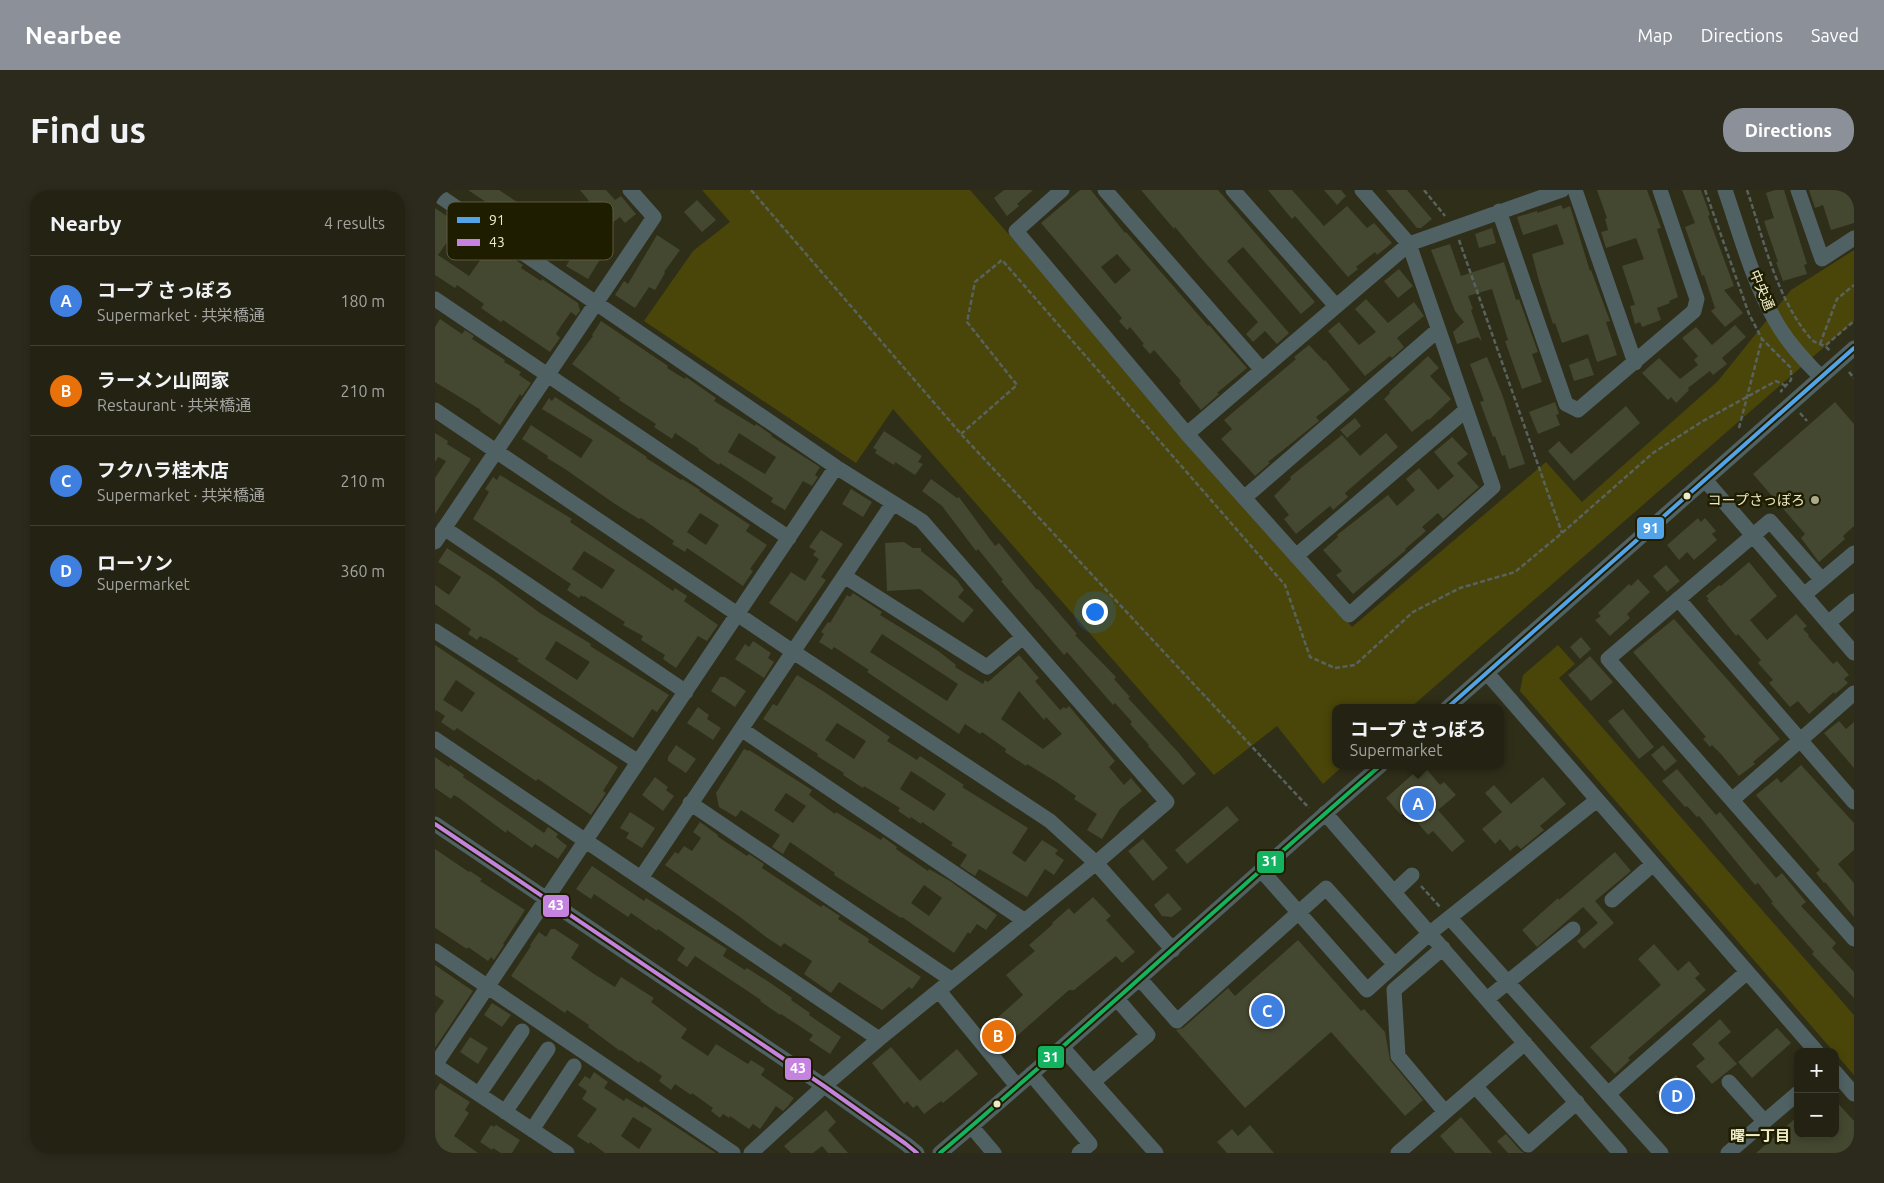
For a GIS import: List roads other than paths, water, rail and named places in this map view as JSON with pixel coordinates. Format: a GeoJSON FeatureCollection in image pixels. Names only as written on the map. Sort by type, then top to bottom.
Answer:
{"type":"FeatureCollection","features":[{"type":"Feature","properties":{"kind":"street"},"geometry":{"type":"LineString","coordinates":[[435,542],[654,217],[631,190]]}},
{"type":"Feature","properties":{"kind":"street"},"geometry":{"type":"LineString","coordinates":[[1062,190],[1016,231],[1187,434],[1349,615],[1493,487],[1409,244],[1362,190]]}},
{"type":"Feature","properties":{"kind":"street"},"geometry":{"type":"LineString","coordinates":[[1105,190],[1263,370]]}},
{"type":"Feature","properties":{"kind":"street"},"geometry":{"type":"LineString","coordinates":[[1233,190],[1336,306]]}},
{"type":"Feature","properties":{"kind":"street"},"geometry":{"type":"LineString","coordinates":[[1187,434],[1409,244],[1562,190]]}},
{"type":"Feature","properties":{"kind":"street"},"geometry":{"type":"LineString","coordinates":[[1575,190],[1635,363]]}},
{"type":"Feature","properties":{"kind":"street"},"geometry":{"type":"LineString","coordinates":[[1499,211],[1566,404],[1578,410],[1694,311],[1697,299],[1660,190]]}},
{"type":"Feature","properties":{"kind":"street","name":"中央通"},"geometry":{"type":"LineString","coordinates":[[1725,190],[1757,281],[1775,320],[1797,353],[1821,377]]}},
{"type":"Feature","properties":{"kind":"street"},"geometry":{"type":"LineString","coordinates":[[1797,190],[1822,259],[1854,238]]}},
{"type":"Feature","properties":{"kind":"street"},"geometry":{"type":"LineString","coordinates":[[435,193],[448,202]]}},
{"type":"Feature","properties":{"kind":"street"},"geometry":{"type":"LineString","coordinates":[[534,260],[836,467],[922,521],[1167,802],[1096,863],[879,1039],[751,1153]]}},
{"type":"Feature","properties":{"kind":"street"},"geometry":{"type":"LineString","coordinates":[[435,299],[789,538]]}},
{"type":"Feature","properties":{"kind":"street"},"geometry":{"type":"LineString","coordinates":[[1245,498],[1438,330]]}},
{"type":"Feature","properties":{"kind":"street"},"geometry":{"type":"LineString","coordinates":[[1452,704],[1706,481],[1854,348]]}},
{"type":"Feature","properties":{"kind":"street"},"geometry":{"type":"LineString","coordinates":[[435,410],[792,651],[1050,821],[1096,863],[1173,950]]}},
{"type":"Feature","properties":{"kind":"street"},"geometry":{"type":"LineString","coordinates":[[1297,556],[1466,410]]}},
{"type":"Feature","properties":{"kind":"street"},"geometry":{"type":"LineString","coordinates":[[567,1153],[435,1065],[836,467]]}},
{"type":"Feature","properties":{"kind":"street"},"geometry":{"type":"LineString","coordinates":[[1706,481],[1853,650]]}},
{"type":"Feature","properties":{"kind":"street"},"geometry":{"type":"LineString","coordinates":[[641,878],[893,503]]}},
{"type":"Feature","properties":{"kind":"street"},"geometry":{"type":"LineString","coordinates":[[1822,580],[1770,521],[1608,659],[1854,940]]}},
{"type":"Feature","properties":{"kind":"street"},"geometry":{"type":"LineString","coordinates":[[444,528],[686,692]]}},
{"type":"Feature","properties":{"kind":"street"},"geometry":{"type":"LineString","coordinates":[[1804,595],[1854,553]]}},
{"type":"Feature","properties":{"kind":"street"},"geometry":{"type":"LineString","coordinates":[[844,576],[987,667],[1023,637]]}},
{"type":"Feature","properties":{"kind":"street"},"geometry":{"type":"LineString","coordinates":[[1678,599],[1854,802]]}},
{"type":"Feature","properties":{"kind":"street"},"geometry":{"type":"LineString","coordinates":[[1828,623],[1854,601]]}},
{"type":"Feature","properties":{"kind":"street"},"geometry":{"type":"LineString","coordinates":[[435,631],[637,762]]}},
{"type":"Feature","properties":{"kind":"street"},"geometry":{"type":"LineString","coordinates":[[1487,673],[1814,1048]]}},
{"type":"Feature","properties":{"kind":"street"},"geometry":{"type":"LineString","coordinates":[[1731,800],[1854,694]]}},
{"type":"Feature","properties":{"kind":"street"},"geometry":{"type":"LineString","coordinates":[[741,729],[1025,921]]}},
{"type":"Feature","properties":{"kind":"street"},"geometry":{"type":"LineString","coordinates":[[435,739],[879,1039]]}},
{"type":"Feature","properties":{"kind":"street"},"geometry":{"type":"LineString","coordinates":[[940,1153],[1173,950],[1376,769]]}},
{"type":"Feature","properties":{"kind":"street"},"geometry":{"type":"LineString","coordinates":[[1261,870],[1367,990],[1430,933],[1597,800]]}},
{"type":"Feature","properties":{"kind":"street"},"geometry":{"type":"LineString","coordinates":[[690,803],[952,980]]}},
{"type":"Feature","properties":{"kind":"street"},"geometry":{"type":"LineString","coordinates":[[1322,816],[1394,892],[1620,1153]]}},
{"type":"Feature","properties":{"kind":"street"},"geometry":{"type":"LineString","coordinates":[[435,824],[824,1086],[917,1153]]}},
{"type":"Feature","properties":{"kind":"street"},"geometry":{"type":"LineString","coordinates":[[1612,900],[1653,864]]}},
{"type":"Feature","properties":{"kind":"street"},"geometry":{"type":"LineString","coordinates":[[1394,892],[1412,875]]}},
{"type":"Feature","properties":{"kind":"street"},"geometry":{"type":"LineString","coordinates":[[1140,979],[1177,1021],[1326,888],[1395,965]]}},
{"type":"Feature","properties":{"kind":"street"},"geometry":{"type":"LineString","coordinates":[[1450,918],[1661,1153]]}},
{"type":"Feature","properties":{"kind":"street"},"geometry":{"type":"LineString","coordinates":[[1487,999],[1573,929]]}},
{"type":"Feature","properties":{"kind":"street"},"geometry":{"type":"LineString","coordinates":[[1443,948],[1393,990],[1398,1056],[1445,1112]]}},
{"type":"Feature","properties":{"kind":"street"},"geometry":{"type":"LineString","coordinates":[[435,952],[733,1153]]}},
{"type":"Feature","properties":{"kind":"street"},"geometry":{"type":"LineString","coordinates":[[1608,1094],[1747,972]]}},
{"type":"Feature","properties":{"kind":"street"},"geometry":{"type":"LineString","coordinates":[[939,991],[1017,1086]]}},
{"type":"Feature","properties":{"kind":"street"},"geometry":{"type":"LineString","coordinates":[[1093,1082],[1148,1035],[1117,999]]}},
{"type":"Feature","properties":{"kind":"street"},"geometry":{"type":"LineString","coordinates":[[479,1094],[521,1031]]}},
{"type":"Feature","properties":{"kind":"street"},"geometry":{"type":"LineString","coordinates":[[1398,1153],[1525,1043]]}},
{"type":"Feature","properties":{"kind":"street"},"geometry":{"type":"LineString","coordinates":[[1062,1047],[1156,1153]]}},
{"type":"Feature","properties":{"kind":"street"},"geometry":{"type":"LineString","coordinates":[[505,1112],[548,1049]]}},
{"type":"Feature","properties":{"kind":"street"},"geometry":{"type":"LineString","coordinates":[[532,1130],[574,1066]]}},
{"type":"Feature","properties":{"kind":"street"},"geometry":{"type":"LineString","coordinates":[[1031,1074],[1090,1144],[1079,1153]]}},
{"type":"Feature","properties":{"kind":"street"},"geometry":{"type":"LineString","coordinates":[[1839,1077],[1854,1094]]}},
{"type":"Feature","properties":{"kind":"street"},"geometry":{"type":"LineString","coordinates":[[1729,1082],[1765,1122]]}},
{"type":"Feature","properties":{"kind":"street"},"geometry":{"type":"LineString","coordinates":[[1475,1086],[1528,1145],[1577,1102]]}},
{"type":"Feature","properties":{"kind":"street"},"geometry":{"type":"LineString","coordinates":[[1729,1153],[1794,1097]]}},
{"type":"Feature","properties":{"kind":"street"},"geometry":{"type":"LineString","coordinates":[[971,1126],[994,1153]]}},
{"type":"Feature","properties":{"kind":"place","name":"コープさっぽろ"},"geometry":{"type":"Point","coordinates":[1815,500]}},
{"type":"Feature","properties":{"kind":"place","name":"コープ さっぽろ"},"geometry":{"type":"Point","coordinates":[1418,804]}},
{"type":"Feature","properties":{"kind":"place","name":"フクハラ桂木店"},"geometry":{"type":"Point","coordinates":[1267,1011]}},
{"type":"Feature","properties":{"kind":"place","name":"ラーメン山岡家"},"geometry":{"type":"Point","coordinates":[998,1036]}},
{"type":"Feature","properties":{"kind":"place","name":"ローソン"},"geometry":{"type":"Point","coordinates":[1677,1096]}},
{"type":"Feature","properties":{"kind":"district","name":"曙一丁目"},"geometry":{"type":"Point","coordinates":[1760,1135]}}]}
